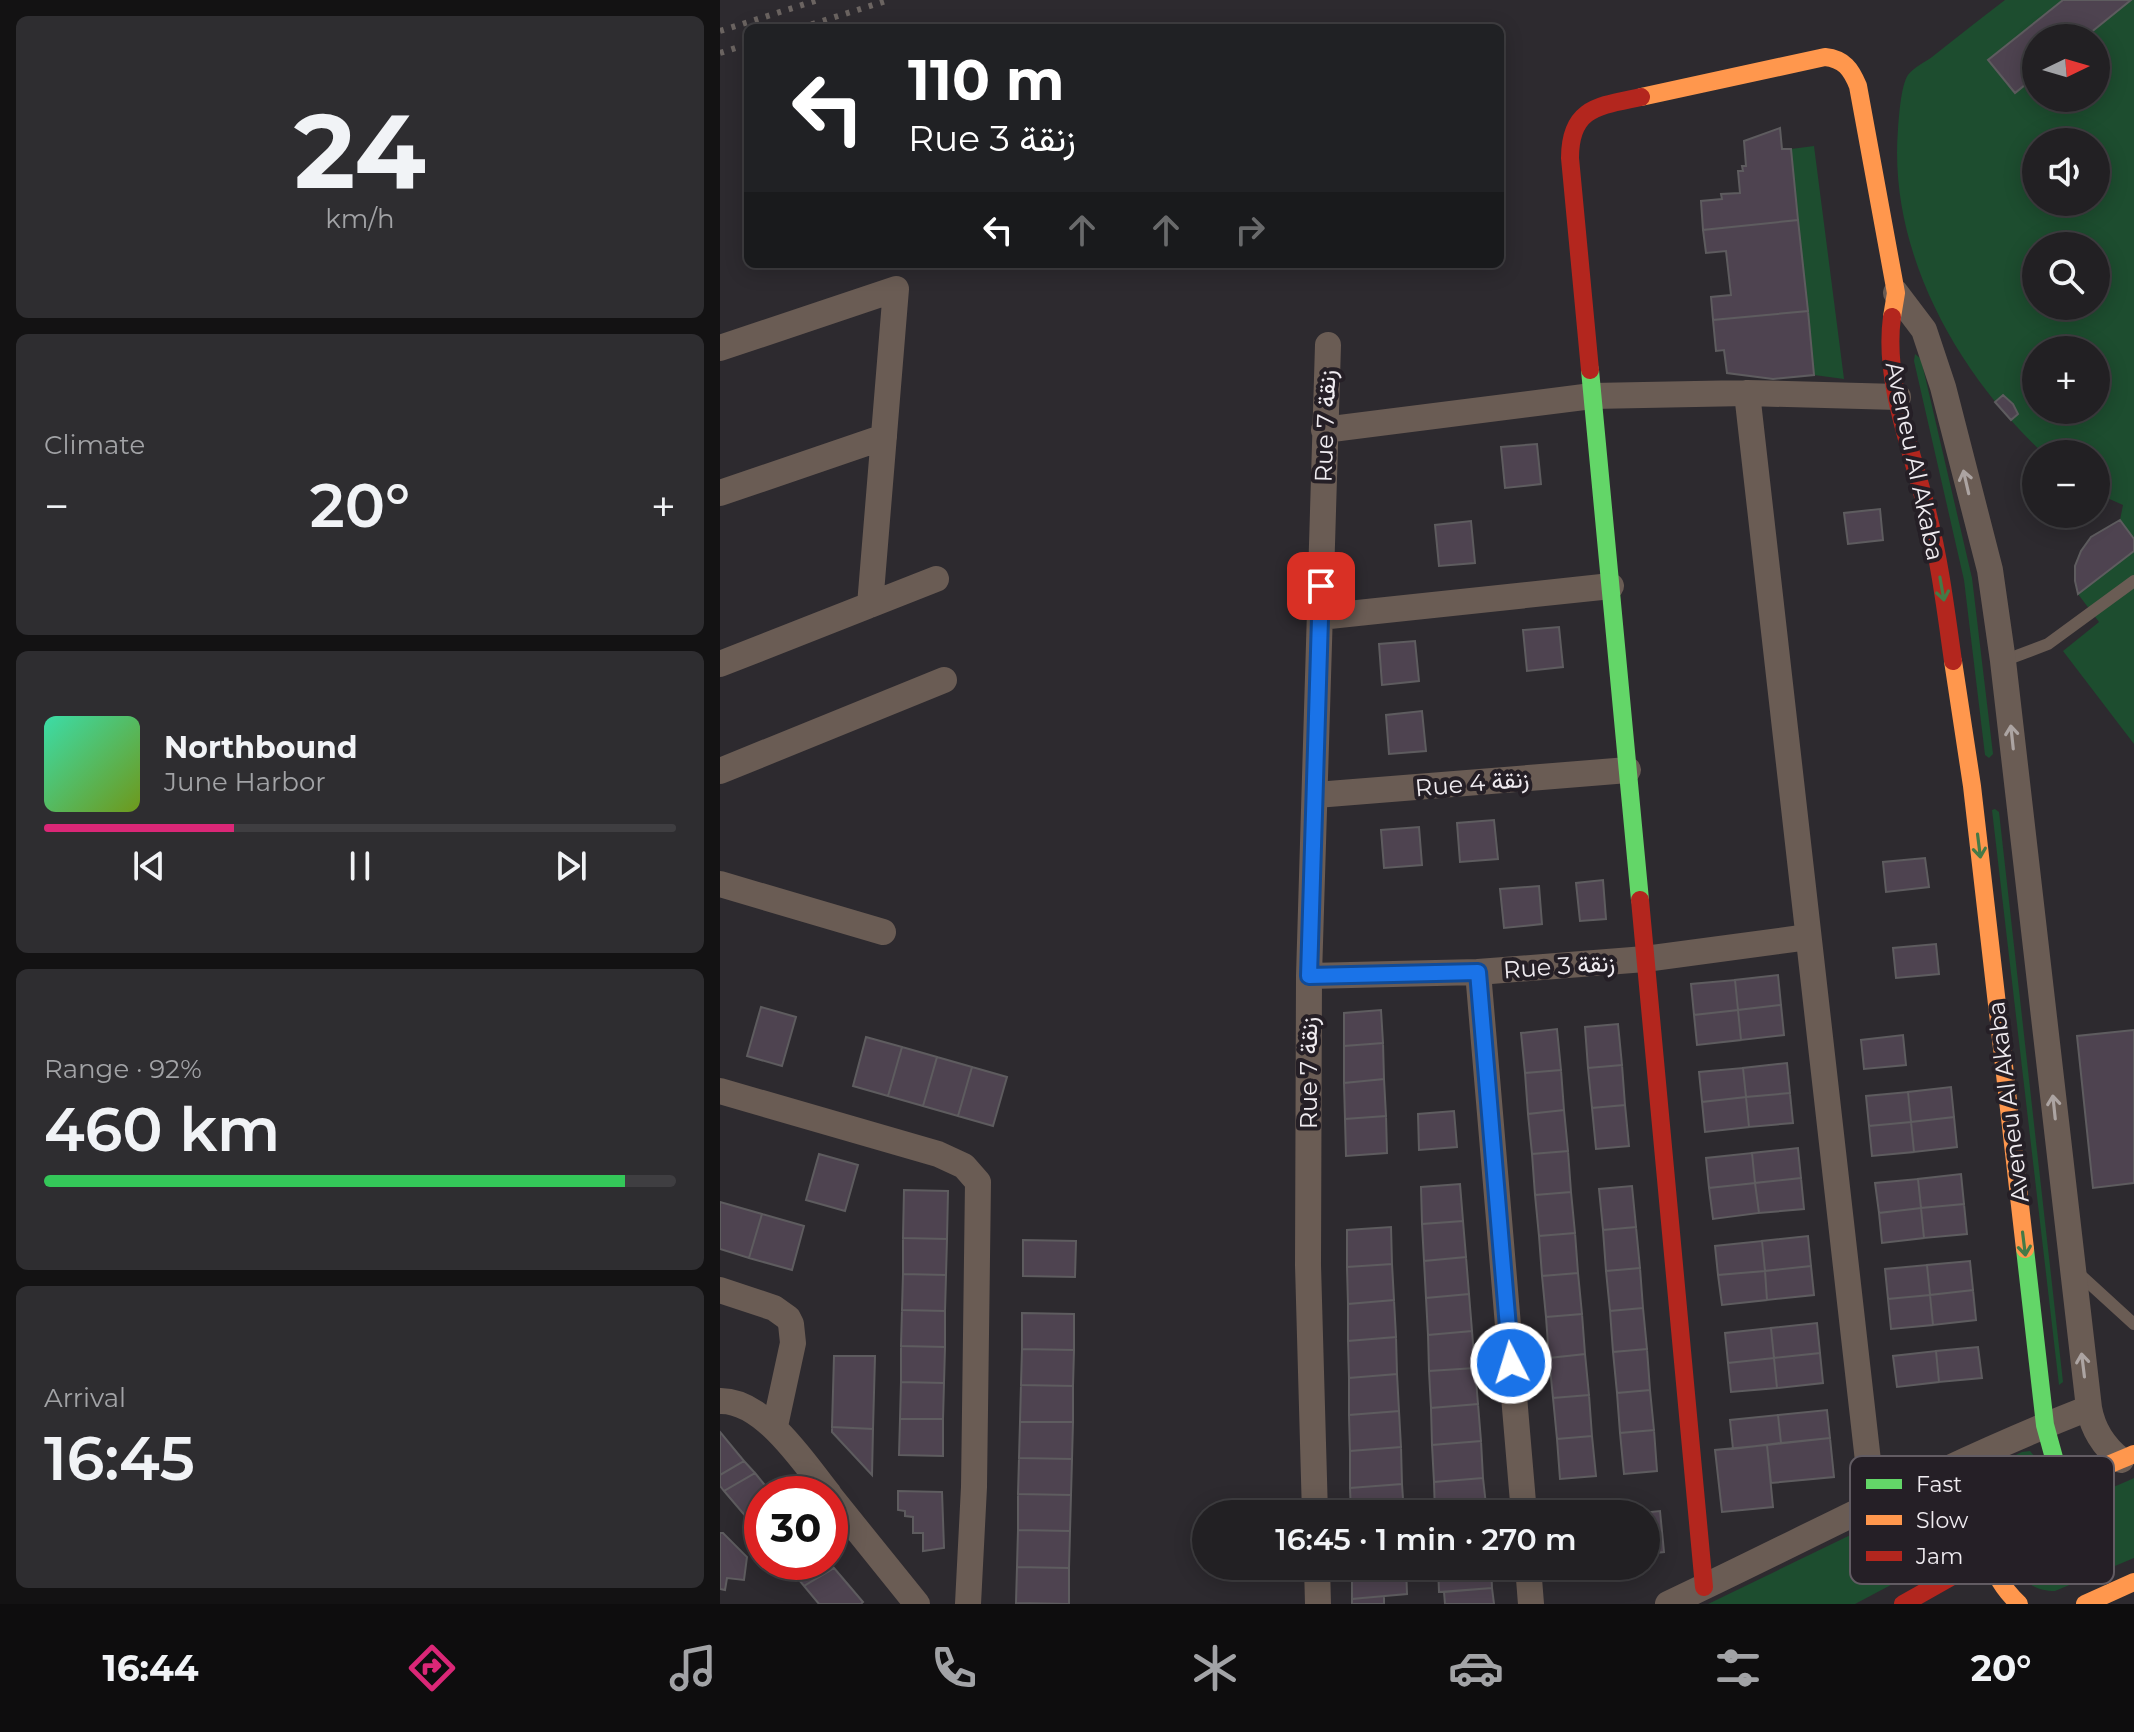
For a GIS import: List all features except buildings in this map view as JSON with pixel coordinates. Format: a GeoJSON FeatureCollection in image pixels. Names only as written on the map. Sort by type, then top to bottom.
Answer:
{"type":"FeatureCollection","features":[{"type":"Feature","properties":{"kind":"street"},"geometry":{"type":"LineString","coordinates":[[1704,1587],[1592,396],[1570,141],[1573,127],[1579,117],[1597,107],[1810,59],[1835,58],[1844,61],[1858,86],[1896,293]]}},
{"type":"Feature","properties":{"kind":"street"},"geometry":{"type":"LineString","coordinates":[[720,348],[896,289],[870,605]]}},
{"type":"Feature","properties":{"kind":"street","name":"Aveneu Al Akaba"},"geometry":{"type":"LineString","coordinates":[[1896,293],[1889,340],[1898,397],[1929,518],[1942,586],[1972,786],[2045,1425],[2054,1456]]}},
{"type":"Feature","properties":{"kind":"street","name":"Aveneu Al Akaba"},"geometry":{"type":"LineString","coordinates":[[1896,293],[1924,330],[1943,387],[1990,570],[2091,1421],[2103,1443],[2127,1457]]}},
{"type":"Feature","properties":{"kind":"street","name":"Rue 7 زنقة"},"geometry":{"type":"LineString","coordinates":[[1315,1500],[1308,1250],[1309,976],[1328,345]]}},
{"type":"Feature","properties":{"kind":"street"},"geometry":{"type":"LineString","coordinates":[[1747,393],[1867,1456]]}},
{"type":"Feature","properties":{"kind":"street"},"geometry":{"type":"LineString","coordinates":[[1324,430],[1592,396],[1747,393],[1898,397]]}},
{"type":"Feature","properties":{"kind":"street"},"geometry":{"type":"LineString","coordinates":[[720,493],[884,437]]}},
{"type":"Feature","properties":{"kind":"street"},"geometry":{"type":"LineString","coordinates":[[720,664],[936,579]]}},
{"type":"Feature","properties":{"kind":"street"},"geometry":{"type":"LineString","coordinates":[[1320,617],[1611,586]]}},
{"type":"Feature","properties":{"kind":"street"},"geometry":{"type":"LineString","coordinates":[[720,771],[944,680]]}},
{"type":"Feature","properties":{"kind":"street","name":"Rue 4 زنقة"},"geometry":{"type":"LineString","coordinates":[[1316,795],[1628,770]]}},
{"type":"Feature","properties":{"kind":"street"},"geometry":{"type":"LineString","coordinates":[[1972,786],[2016,781]]}},
{"type":"Feature","properties":{"kind":"street"},"geometry":{"type":"LineString","coordinates":[[720,884],[883,932]]}},
{"type":"Feature","properties":{"kind":"street","name":"Rue 3 زنقة"},"geometry":{"type":"LineString","coordinates":[[1309,976],[1478,972],[1645,959],[1808,937]]}},
{"type":"Feature","properties":{"kind":"street"},"geometry":{"type":"LineString","coordinates":[[1478,972],[1523,1500]]}},
{"type":"Feature","properties":{"kind":"street"},"geometry":{"type":"LineString","coordinates":[[720,1091],[938,1154],[964,1166],[978,1182],[974,1456],[968,1604]]}},
{"type":"Feature","properties":{"kind":"street"},"geometry":{"type":"LineString","coordinates":[[720,1290],[774,1308],[791,1324],[793,1343],[775,1426]]}},
{"type":"Feature","properties":{"kind":"street"},"geometry":{"type":"LineString","coordinates":[[720,1401],[736,1403],[775,1426],[814,1476]]}},
{"type":"Feature","properties":{"kind":"street"},"geometry":{"type":"LineString","coordinates":[[1978,1456],[2089,1408]]}},
{"type":"Feature","properties":{"kind":"street"},"geometry":{"type":"LineString","coordinates":[[1668,1604],[1850,1516]]}},
{"type":"Feature","properties":{"kind":"street"},"geometry":{"type":"LineString","coordinates":[[848,1519],[917,1604]]}},
{"type":"Feature","properties":{"kind":"street"},"geometry":{"type":"LineString","coordinates":[[1317,1580],[1318,1604]]}},
{"type":"Feature","properties":{"kind":"street"},"geometry":{"type":"LineString","coordinates":[[1529,1580],[1531,1604]]}},
{"type":"Feature","properties":{"kind":"street"},"geometry":{"type":"LineString","coordinates":[[2085,1604],[2134,1582]]}},
{"type":"Feature","properties":{"kind":"street"},"geometry":{"type":"LineString","coordinates":[[1903,1604],[1943,1584]]}},
{"type":"Feature","properties":{"kind":"street"},"geometry":{"type":"LineString","coordinates":[[2001,1584],[2007,1595],[2019,1604]]}},
{"type":"Feature","properties":{"kind":"lane"},"geometry":{"type":"LineString","coordinates":[[2003,661],[2048,644],[2134,581]]}},
{"type":"Feature","properties":{"kind":"lane"},"geometry":{"type":"LineString","coordinates":[[2071,1267],[2134,1324]]}},
{"type":"Feature","properties":{"kind":"green space"},"geometry":{"type":"Polygon","coordinates":[[[2005,0],[2134,0],[2134,744],[2063,651],[2099,622],[2078,594],[2075,566],[2091,537],[2120,520],[2123,505],[2110,499],[2110,440],[2030,440],[2012,422],[1957,348],[1935,307],[1917,264],[1904,220],[1898,175],[1901,101],[1908,75],[2005,0]]]}},
{"type":"Feature","properties":{"kind":"green space"},"geometry":{"type":"Polygon","coordinates":[[[1814,146],[1844,379],[1814,375],[1791,149],[1814,146]]]}},
{"type":"Feature","properties":{"kind":"green space"},"geometry":{"type":"Polygon","coordinates":[[[1915,354],[1921,359],[1972,578],[1993,754],[1989,758],[1985,755],[1964,580],[1914,361],[1915,354]]]}},
{"type":"Feature","properties":{"kind":"green space"},"geometry":{"type":"Polygon","coordinates":[[[1992,810],[1999,812],[2063,1382],[2059,1385],[1992,810]]]}},
{"type":"Feature","properties":{"kind":"green space"},"geometry":{"type":"Polygon","coordinates":[[[2030,1451],[2034,1456],[2014,1456],[2030,1451]]]}},
{"type":"Feature","properties":{"kind":"green space"},"geometry":{"type":"Polygon","coordinates":[[[2134,1478],[2134,1558],[2114,1566],[2114,1487],[2134,1478]]]}},
{"type":"Feature","properties":{"kind":"green space"},"geometry":{"type":"Polygon","coordinates":[[[1850,1535],[1850,1584],[1893,1584],[1855,1604],[1708,1604],[1850,1535]]]}},
{"type":"Feature","properties":{"kind":"green space"},"geometry":{"type":"Polygon","coordinates":[[[2030,1584],[2072,1584],[2055,1591],[2030,1584]]]}},
{"type":"Feature","properties":{"kind":"railway"},"geometry":{"type":"LineString","coordinates":[[720,31],[818,0]]}},
{"type":"Feature","properties":{"kind":"railway"},"geometry":{"type":"LineString","coordinates":[[813,24],[889,0]]}},
{"type":"Feature","properties":{"kind":"railway"},"geometry":{"type":"LineString","coordinates":[[720,53],[744,45]]}},
{"type":"Feature","properties":{"kind":"traffic: fast"},"geometry":{"type":"LineString","coordinates":[[1590,370],[1640,900]]}},
{"type":"Feature","properties":{"kind":"traffic: fast"},"geometry":{"type":"LineString","coordinates":[[2025,1249],[2045,1425],[2054,1456]]}},
{"type":"Feature","properties":{"kind":"traffic: slow"},"geometry":{"type":"LineString","coordinates":[[1641,97],[1825,57],[1846,66],[1858,86],[1896,293],[1892,317]]}},
{"type":"Feature","properties":{"kind":"traffic: slow"},"geometry":{"type":"LineString","coordinates":[[1953,661],[1972,786],[2025,1249]]}},
{"type":"Feature","properties":{"kind":"traffic: slow"},"geometry":{"type":"LineString","coordinates":[[2114,1463],[2134,1454]]}},
{"type":"Feature","properties":{"kind":"traffic: slow"},"geometry":{"type":"LineString","coordinates":[[2085,1604],[2134,1582]]}},
{"type":"Feature","properties":{"kind":"traffic: slow"},"geometry":{"type":"LineString","coordinates":[[2004,1584],[2019,1604]]}},
{"type":"Feature","properties":{"kind":"traffic: jam"},"geometry":{"type":"LineString","coordinates":[[1590,370],[1570,158],[1571,141],[1575,128],[1590,112],[1612,103],[1641,97]]}},
{"type":"Feature","properties":{"kind":"traffic: jam"},"geometry":{"type":"LineString","coordinates":[[1892,317],[1890,342],[1895,392],[1932,533],[1953,661]]}},
{"type":"Feature","properties":{"kind":"traffic: jam"},"geometry":{"type":"LineString","coordinates":[[1640,900],[1704,1587]]}},
{"type":"Feature","properties":{"kind":"traffic: jam"},"geometry":{"type":"LineString","coordinates":[[1903,1604],[1939,1584]]}},
{"type":"Feature","properties":{"kind":"route"},"geometry":{"type":"LineString","coordinates":[[1321,586],[1309,976],[1478,972],[1511,1363]]}}]}
